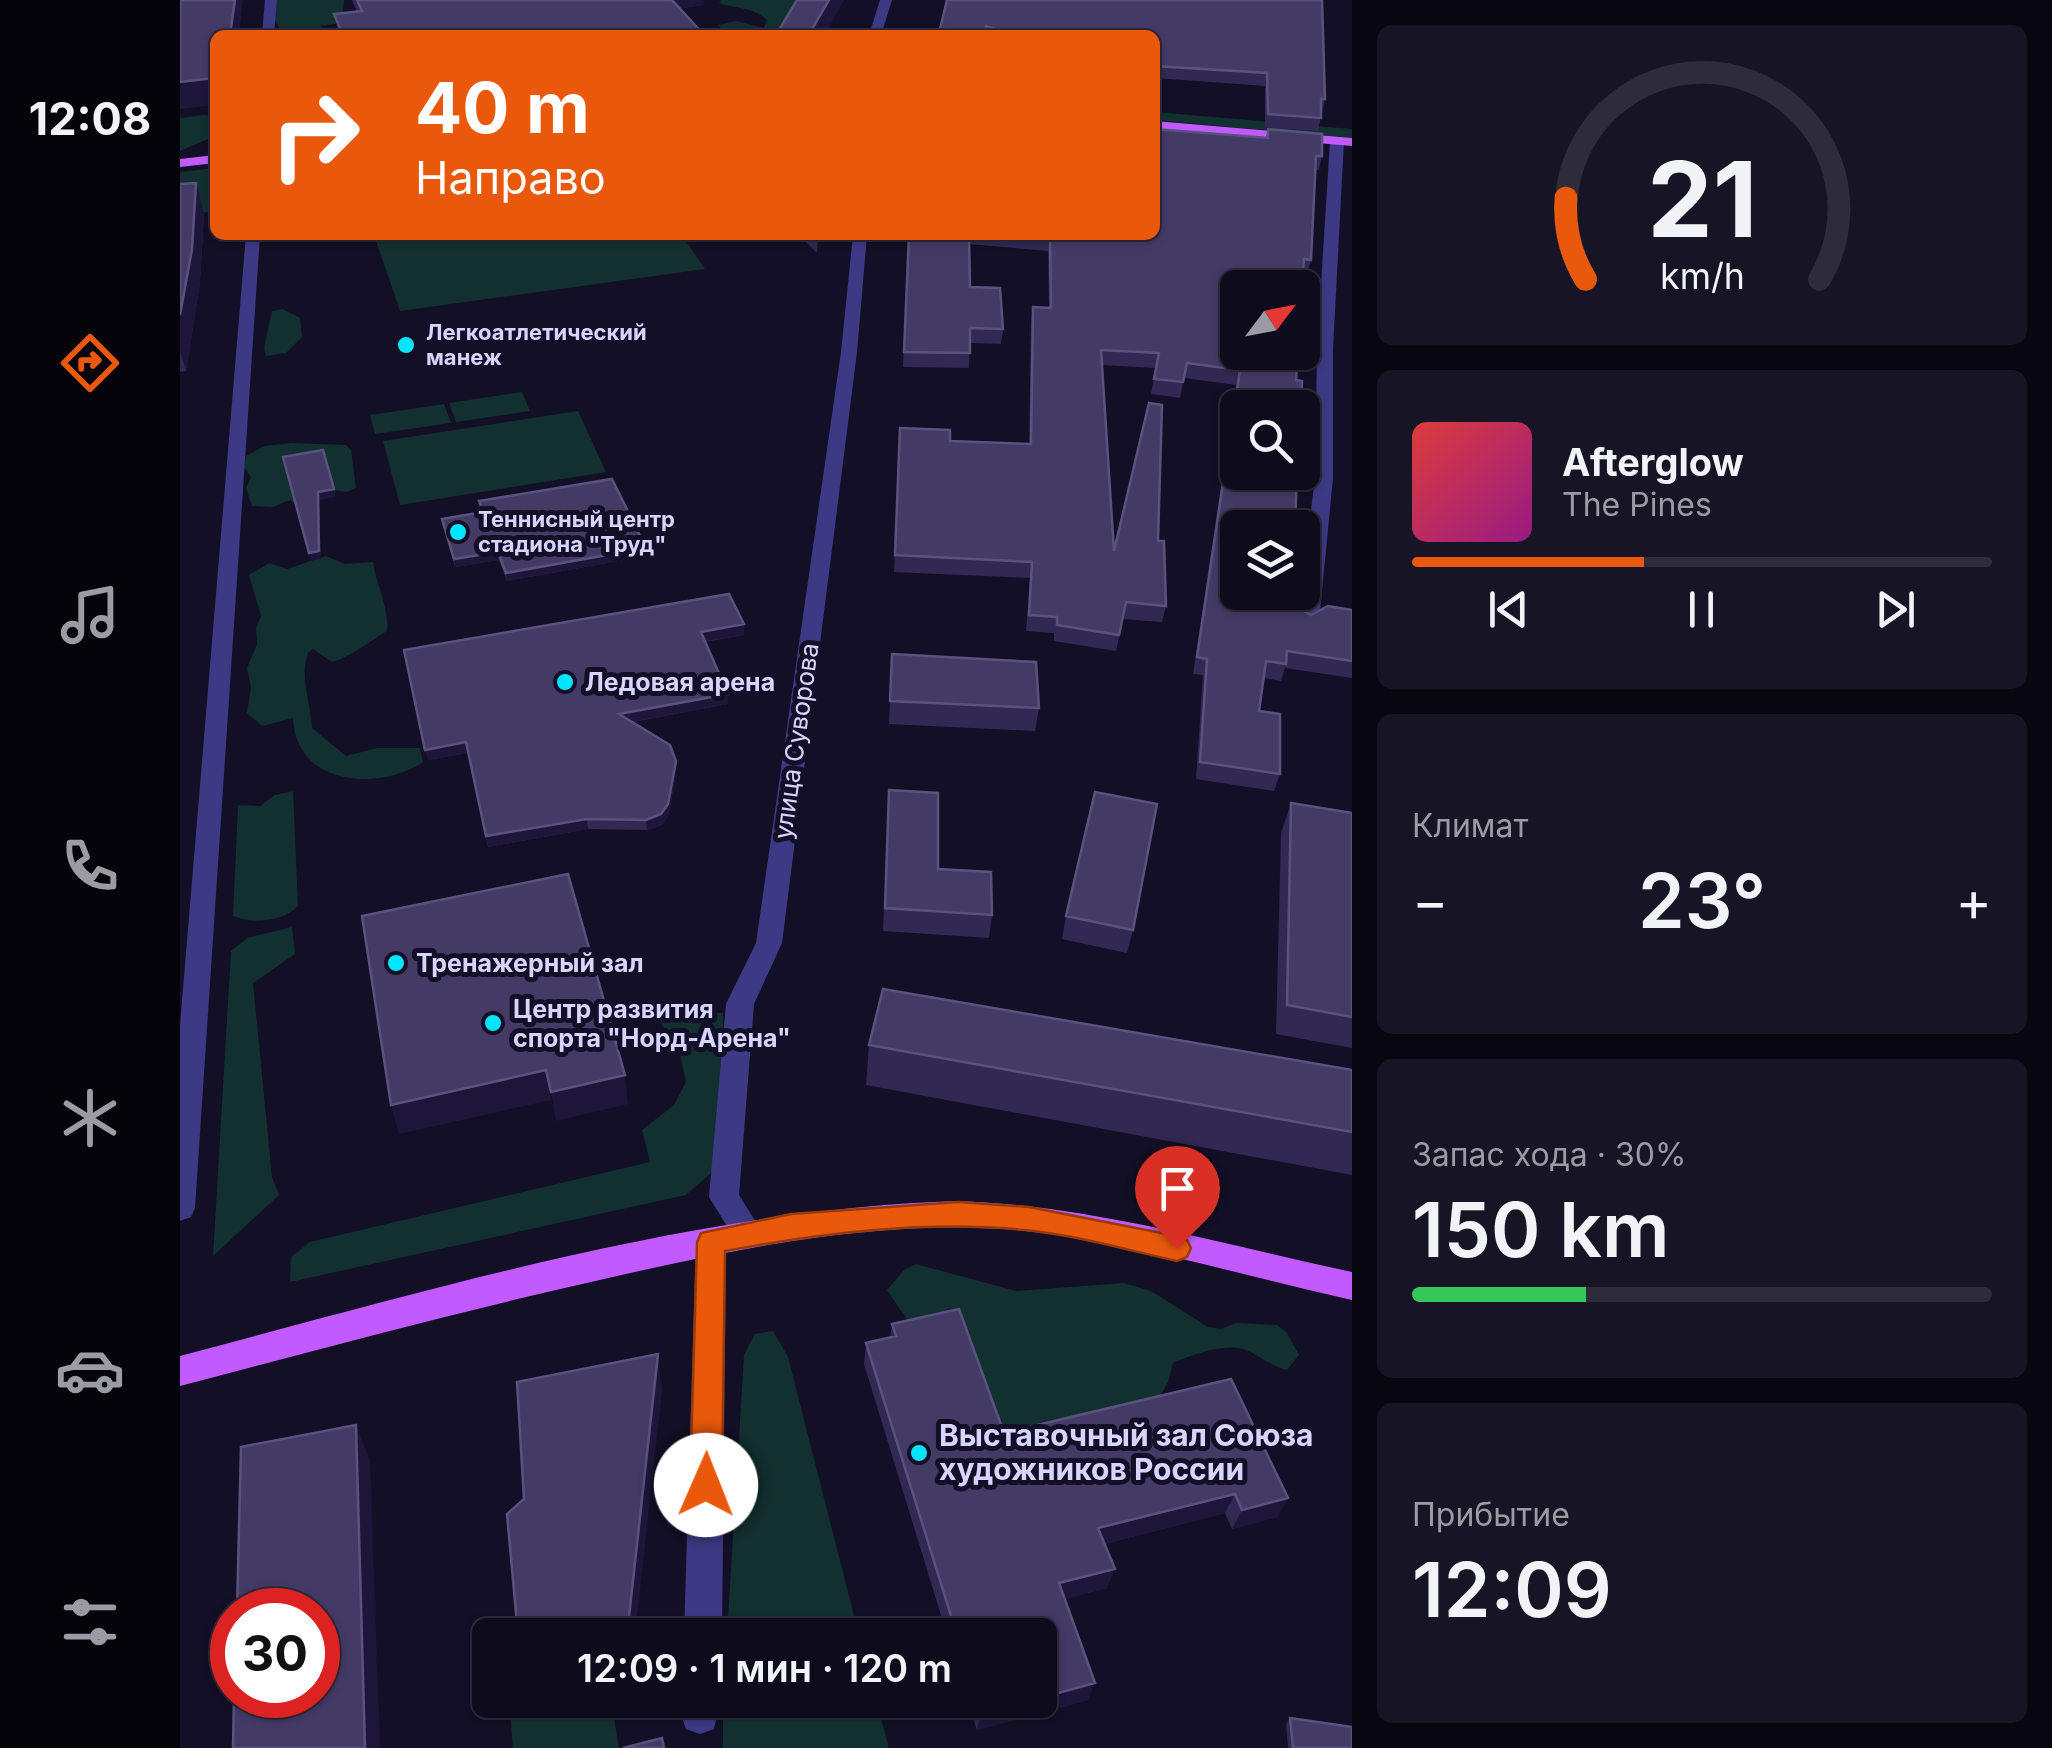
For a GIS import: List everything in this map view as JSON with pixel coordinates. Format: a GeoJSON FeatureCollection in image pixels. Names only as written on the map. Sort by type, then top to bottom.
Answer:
{"type":"FeatureCollection","features":[{"type":"Feature","properties":{"kind":"main road"},"geometry":{"type":"LineString","coordinates":[[1160,109],[1254,118]]}},
{"type":"Feature","properties":{"kind":"main road"},"geometry":{"type":"LineString","coordinates":[[1273,119],[1293,121]]}},
{"type":"Feature","properties":{"kind":"main road"},"geometry":{"type":"LineString","coordinates":[[1160,125],[1345,142]]}},
{"type":"Feature","properties":{"kind":"main road"},"geometry":{"type":"LineString","coordinates":[[180,163],[210,160]]}},
{"type":"Feature","properties":{"kind":"main road"},"geometry":{"type":"LineString","coordinates":[[180,1371],[451,1298],[791,1226],[958,1214],[1029,1218],[1352,1286]]}},
{"type":"Feature","properties":{"kind":"street"},"geometry":{"type":"LineString","coordinates":[[268,30],[271,0]]}},
{"type":"Feature","properties":{"kind":"street"},"geometry":{"type":"LineString","coordinates":[[876,30],[886,0]]}},
{"type":"Feature","properties":{"kind":"street"},"geometry":{"type":"LineString","coordinates":[[1308,622],[1324,478],[1325,349],[1345,142]]}},
{"type":"Feature","properties":{"kind":"street"},"geometry":{"type":"LineString","coordinates":[[180,1208],[253,240]]}},
{"type":"Feature","properties":{"kind":"street","name":"улица Суворова"},"geometry":{"type":"LineString","coordinates":[[749,1235],[724,1197],[740,1004],[769,943],[849,352],[860,240]]}},
{"type":"Feature","properties":{"kind":"street"},"geometry":{"type":"LineString","coordinates":[[703,1618],[711,1242]]}},
{"type":"Feature","properties":{"kind":"green space"},"geometry":{"type":"Polygon","coordinates":[[[277,0],[344,0],[342,23],[320,26],[324,30],[280,30],[275,19],[277,0]]]}},
{"type":"Feature","properties":{"kind":"green space"},"geometry":{"type":"Polygon","coordinates":[[[812,0],[795,30],[722,30],[718,25],[736,21],[764,28],[767,20],[749,10],[719,3],[812,0]]]}},
{"type":"Feature","properties":{"kind":"green space"},"geometry":{"type":"Polygon","coordinates":[[[1160,112],[1352,129],[1352,138],[1160,120],[1160,112]]]}},
{"type":"Feature","properties":{"kind":"green space"},"geometry":{"type":"Polygon","coordinates":[[[210,116],[210,138],[180,151],[180,118],[210,116]]]}},
{"type":"Feature","properties":{"kind":"green space"},"geometry":{"type":"Polygon","coordinates":[[[210,169],[210,212],[180,216],[180,172],[210,169]]]}},
{"type":"Feature","properties":{"kind":"green space"},"geometry":{"type":"Polygon","coordinates":[[[376,240],[685,240],[705,269],[400,311],[376,240]]]}},
{"type":"Feature","properties":{"kind":"green space"},"geometry":{"type":"Polygon","coordinates":[[[283,309],[300,318],[302,337],[286,353],[266,356],[264,348],[272,311],[283,309]]]}},
{"type":"Feature","properties":{"kind":"green space"},"geometry":{"type":"Polygon","coordinates":[[[522,392],[530,411],[456,422],[449,403],[522,392]]]}},
{"type":"Feature","properties":{"kind":"green space"},"geometry":{"type":"Polygon","coordinates":[[[444,404],[451,423],[375,434],[370,415],[444,404]]]}},
{"type":"Feature","properties":{"kind":"green space"},"geometry":{"type":"Polygon","coordinates":[[[578,411],[606,472],[400,505],[383,441],[578,411]]]}},
{"type":"Feature","properties":{"kind":"green space"},"geometry":{"type":"Polygon","coordinates":[[[346,445],[351,450],[356,488],[346,492],[335,490],[335,497],[324,458],[286,464],[296,504],[290,500],[273,507],[252,506],[246,488],[251,477],[244,467],[246,456],[264,446],[346,445]]]}},
{"type":"Feature","properties":{"kind":"green space"},"geometry":{"type":"Polygon","coordinates":[[[326,556],[345,564],[373,562],[387,631],[332,662],[313,649],[308,653],[305,680],[312,728],[346,756],[377,748],[420,748],[423,762],[404,772],[362,779],[341,776],[308,757],[297,740],[293,718],[262,726],[247,713],[251,687],[247,668],[257,644],[256,628],[261,616],[249,575],[269,563],[287,569],[326,556]]]}},
{"type":"Feature","properties":{"kind":"green space"},"geometry":{"type":"Polygon","coordinates":[[[293,791],[298,906],[267,920],[233,916],[238,805],[260,806],[275,795],[293,791]]]}},
{"type":"Feature","properties":{"kind":"green space"},"geometry":{"type":"Polygon","coordinates":[[[292,927],[295,954],[253,983],[272,1177],[279,1195],[213,1256],[231,951],[247,938],[292,927]]]}},
{"type":"Feature","properties":{"kind":"green space"},"geometry":{"type":"Polygon","coordinates":[[[654,1013],[723,1013],[725,1161],[686,1195],[290,1282],[291,1257],[310,1242],[650,1162],[642,1130],[674,1105],[686,1082],[679,1050],[654,1013]]]}},
{"type":"Feature","properties":{"kind":"green space"},"geometry":{"type":"Polygon","coordinates":[[[916,1264],[1016,1291],[1124,1283],[1151,1291],[1208,1327],[1221,1329],[1236,1323],[1277,1325],[1287,1333],[1299,1355],[1287,1370],[1243,1349],[1198,1353],[1173,1363],[1157,1401],[999,1453],[887,1290],[904,1270],[916,1264]]]}},
{"type":"Feature","properties":{"kind":"green space"},"geometry":{"type":"Polygon","coordinates":[[[773,1331],[788,1357],[855,1618],[728,1618],[744,1355],[755,1334],[773,1331]]]}},
{"type":"Feature","properties":{"kind":"green space"},"geometry":{"type":"Polygon","coordinates":[[[510,1718],[614,1718],[619,1748],[513,1748],[510,1718]]]}},
{"type":"Feature","properties":{"kind":"green space"},"geometry":{"type":"Polygon","coordinates":[[[723,1718],[881,1718],[889,1748],[723,1748],[723,1718]]]}},
{"type":"Feature","properties":{"kind":"building"},"geometry":{"type":"Polygon","coordinates":[[[180,0],[235,0],[231,30],[210,30],[210,79],[180,82],[180,0]]]}},
{"type":"Feature","properties":{"kind":"building"},"geometry":{"type":"Polygon","coordinates":[[[357,0],[672,0],[699,30],[341,30],[334,14],[362,11],[357,0]]]}},
{"type":"Feature","properties":{"kind":"building"},"geometry":{"type":"Polygon","coordinates":[[[797,0],[829,0],[812,30],[779,30],[797,0]]]}},
{"type":"Feature","properties":{"kind":"building"},"geometry":{"type":"Polygon","coordinates":[[[947,0],[1322,0],[1325,99],[1321,99],[1321,118],[1268,114],[1267,73],[1160,66],[1160,30],[999,30],[986,26],[985,30],[940,29],[947,0]]]}},
{"type":"Feature","properties":{"kind":"building"},"geometry":{"type":"Polygon","coordinates":[[[1160,129],[1268,138],[1268,129],[1322,134],[1322,156],[1316,156],[1311,260],[1304,259],[1303,270],[1220,270],[1220,367],[1187,363],[1183,382],[1154,379],[1159,353],[1101,350],[1114,551],[1149,403],[1162,405],[1158,541],[1164,541],[1166,606],[1126,602],[1119,635],[1057,625],[1057,617],[1029,615],[1032,562],[895,555],[900,428],[950,430],[950,441],[1031,444],[1033,307],[1051,308],[1050,240],[1160,240],[1160,129]]]}},
{"type":"Feature","properties":{"kind":"building"},"geometry":{"type":"Polygon","coordinates":[[[196,183],[192,249],[180,315],[180,184],[196,183]]]}},
{"type":"Feature","properties":{"kind":"building"},"geometry":{"type":"Polygon","coordinates":[[[909,240],[969,240],[970,287],[1000,288],[1003,329],[970,328],[970,353],[904,352],[909,240]]]}},
{"type":"Feature","properties":{"kind":"building"},"geometry":{"type":"Polygon","coordinates":[[[1240,370],[1297,370],[1296,380],[1302,381],[1302,390],[1237,390],[1240,370]]]}},
{"type":"Feature","properties":{"kind":"building"},"geometry":{"type":"Polygon","coordinates":[[[323,450],[334,489],[318,492],[319,551],[309,553],[283,457],[323,450]]]}},
{"type":"Feature","properties":{"kind":"building"},"geometry":{"type":"Polygon","coordinates":[[[612,479],[646,548],[506,573],[498,552],[454,559],[442,519],[483,512],[479,501],[612,479]]]}},
{"type":"Feature","properties":{"kind":"building"},"geometry":{"type":"Polygon","coordinates":[[[1222,490],[1296,490],[1296,510],[1220,510],[1220,610],[1303,610],[1311,615],[1328,606],[1352,610],[1352,661],[1287,651],[1286,664],[1266,661],[1259,711],[1280,714],[1280,774],[1200,762],[1207,659],[1197,657],[1222,490]]]}},
{"type":"Feature","properties":{"kind":"building"},"geometry":{"type":"Polygon","coordinates":[[[729,594],[744,624],[701,632],[728,694],[619,714],[670,745],[676,761],[668,804],[661,814],[646,820],[587,819],[486,836],[466,742],[425,750],[404,650],[729,594]]]}},
{"type":"Feature","properties":{"kind":"building"},"geometry":{"type":"Polygon","coordinates":[[[892,654],[1036,662],[1039,708],[890,701],[892,654]]]}},
{"type":"Feature","properties":{"kind":"building"},"geometry":{"type":"Polygon","coordinates":[[[889,790],[938,793],[938,869],[991,872],[992,915],[885,908],[889,790]]]}},
{"type":"Feature","properties":{"kind":"building"},"geometry":{"type":"Polygon","coordinates":[[[1095,792],[1157,804],[1133,930],[1066,916],[1095,792]]]}},
{"type":"Feature","properties":{"kind":"building"},"geometry":{"type":"Polygon","coordinates":[[[1291,803],[1352,813],[1352,1017],[1287,1005],[1291,803]]]}},
{"type":"Feature","properties":{"kind":"building","name":"Центр развития спорта \"Норд-Арена\""},"geometry":{"type":"Polygon","coordinates":[[[568,874],[625,1075],[551,1092],[546,1070],[391,1105],[362,916],[568,874]]]}},
{"type":"Feature","properties":{"kind":"building"},"geometry":{"type":"Polygon","coordinates":[[[883,989],[1352,1070],[1352,1132],[869,1045],[883,989]]]}},
{"type":"Feature","properties":{"kind":"building"},"geometry":{"type":"Polygon","coordinates":[[[959,1309],[1004,1433],[1231,1379],[1288,1498],[1242,1510],[1235,1494],[1098,1528],[1115,1569],[1059,1583],[1095,1683],[1057,1693],[1057,1618],[952,1618],[866,1343],[896,1336],[892,1324],[959,1309]]]}},
{"type":"Feature","properties":{"kind":"building"},"geometry":{"type":"Polygon","coordinates":[[[658,1354],[629,1618],[516,1618],[507,1514],[524,1499],[517,1382],[658,1354]]]}},
{"type":"Feature","properties":{"kind":"building"},"geometry":{"type":"Polygon","coordinates":[[[356,1425],[365,1748],[233,1748],[234,1718],[340,1718],[340,1588],[238,1588],[241,1447],[356,1425]]]}},
{"type":"Feature","properties":{"kind":"building"},"geometry":{"type":"Polygon","coordinates":[[[1290,1718],[1352,1727],[1352,1748],[1293,1748],[1290,1718]]]}},
{"type":"Feature","properties":{"kind":"building"},"geometry":{"type":"Polygon","coordinates":[[[662,1738],[664,1748],[623,1748],[662,1738]]]}},
{"type":"Feature","properties":{"kind":"place","name":"Легкоатлетический манеж"},"geometry":{"type":"Point","coordinates":[406,345]}},
{"type":"Feature","properties":{"kind":"place","name":"Теннисный центр стадиона \"Труд\""},"geometry":{"type":"Point","coordinates":[458,532]}},
{"type":"Feature","properties":{"kind":"place","name":"Ледовая арена"},"geometry":{"type":"Point","coordinates":[565,682]}},
{"type":"Feature","properties":{"kind":"place","name":"Тренажерный зал"},"geometry":{"type":"Point","coordinates":[396,963]}},
{"type":"Feature","properties":{"kind":"place","name":"Центр развития спорта \"Норд-Арена\""},"geometry":{"type":"Point","coordinates":[493,1023]}},
{"type":"Feature","properties":{"kind":"place","name":"Выставочный зал Союза художников России"},"geometry":{"type":"Point","coordinates":[919,1453]}},
{"type":"Feature","properties":{"kind":"route"},"geometry":{"type":"LineString","coordinates":[[706,1485],[711,1242],[791,1226],[958,1214],[1029,1218],[1177,1248]]}}]}
